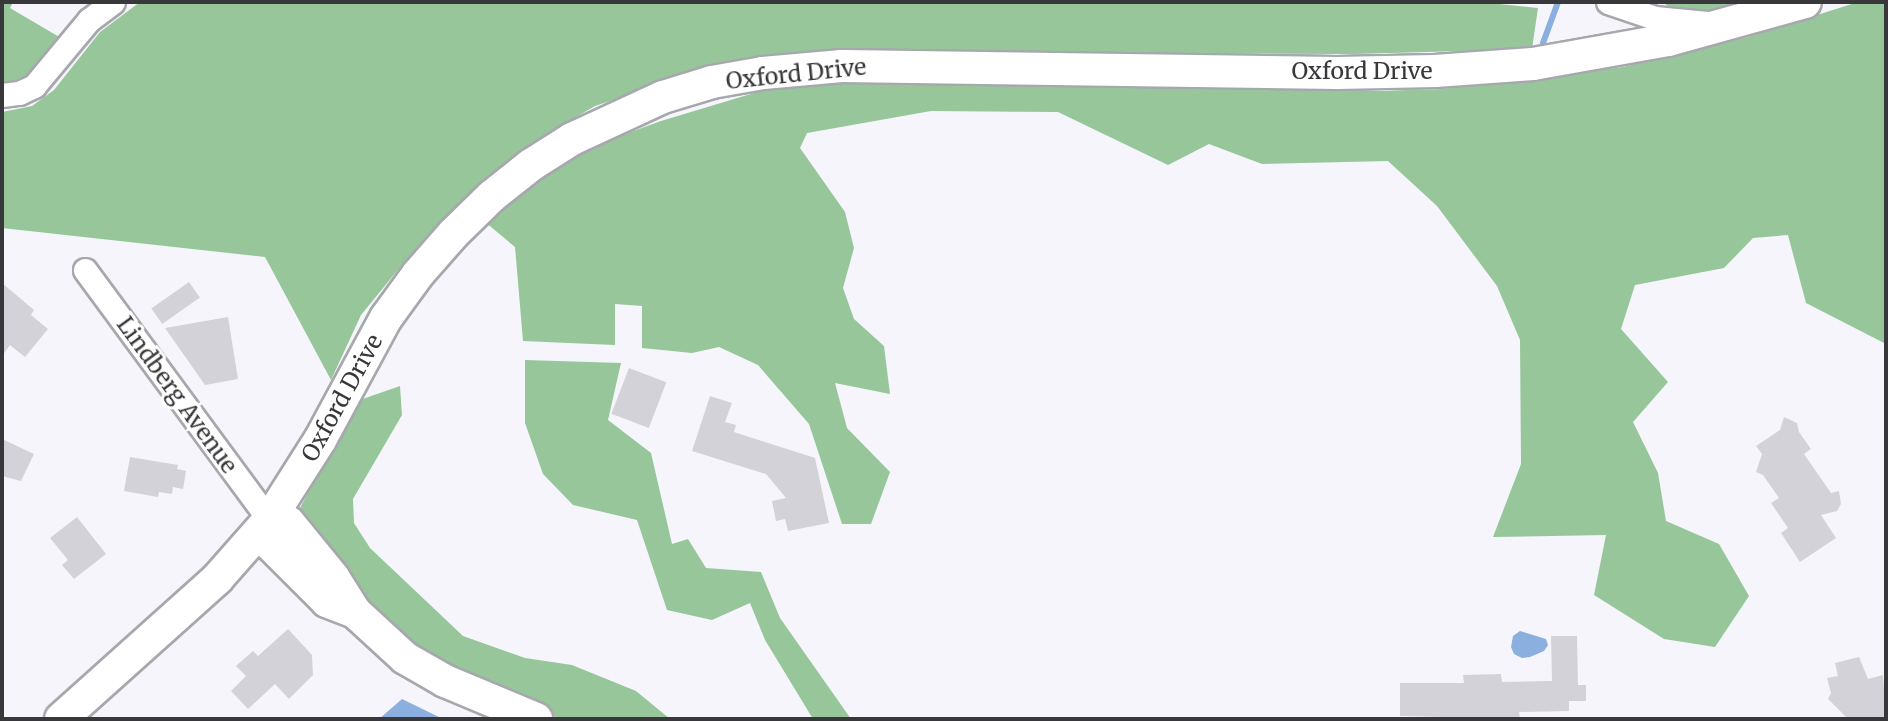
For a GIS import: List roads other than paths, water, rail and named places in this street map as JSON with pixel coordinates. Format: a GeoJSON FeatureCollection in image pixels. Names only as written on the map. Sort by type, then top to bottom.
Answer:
{"type":"FeatureCollection","features":[{"type":"Feature","properties":{"kind":"main road","name":"Oxford Drive"},"geometry":{"type":"LineString","coordinates":[[61,719],[217,579],[269,520],[320,440],[386,318],[418,274],[453,234],[492,196],[541,158],[615,116],[712,82],[764,73],[842,66],[1435,71],[1574,58],[1741,22],[1805,2]]}},
{"type":"Feature","properties":{"kind":"main road","name":"Lindberg Avenue"},"geometry":{"type":"LineString","coordinates":[[269,520],[271,545],[327,601],[355,612],[405,659],[445,681],[536,719]]}},
{"type":"Feature","properties":{"kind":"street"},"geometry":{"type":"LineString","coordinates":[[2,95],[34,86],[89,20],[113,2]]}},
{"type":"Feature","properties":{"kind":"street"},"geometry":{"type":"LineString","coordinates":[[1608,2],[1655,18],[1701,24],[1741,22]]}},
{"type":"Feature","properties":{"kind":"street","name":"Lindberg Avenue"},"geometry":{"type":"LineString","coordinates":[[85,270],[269,520]]}},
{"type":"Feature","properties":{"kind":"water"},"geometry":{"type":"Polygon","coordinates":[[[1520,631],[1546,639],[1548,645],[1544,651],[1530,657],[1522,658],[1514,654],[1511,647],[1513,636],[1520,631]]]}},
{"type":"Feature","properties":{"kind":"water"},"geometry":{"type":"Polygon","coordinates":[[[402,699],[443,719],[379,719],[402,699]]]}},
{"type":"Feature","properties":{"kind":"waterway"},"geometry":{"type":"LineString","coordinates":[[1543,43],[1558,2]]}}]}
